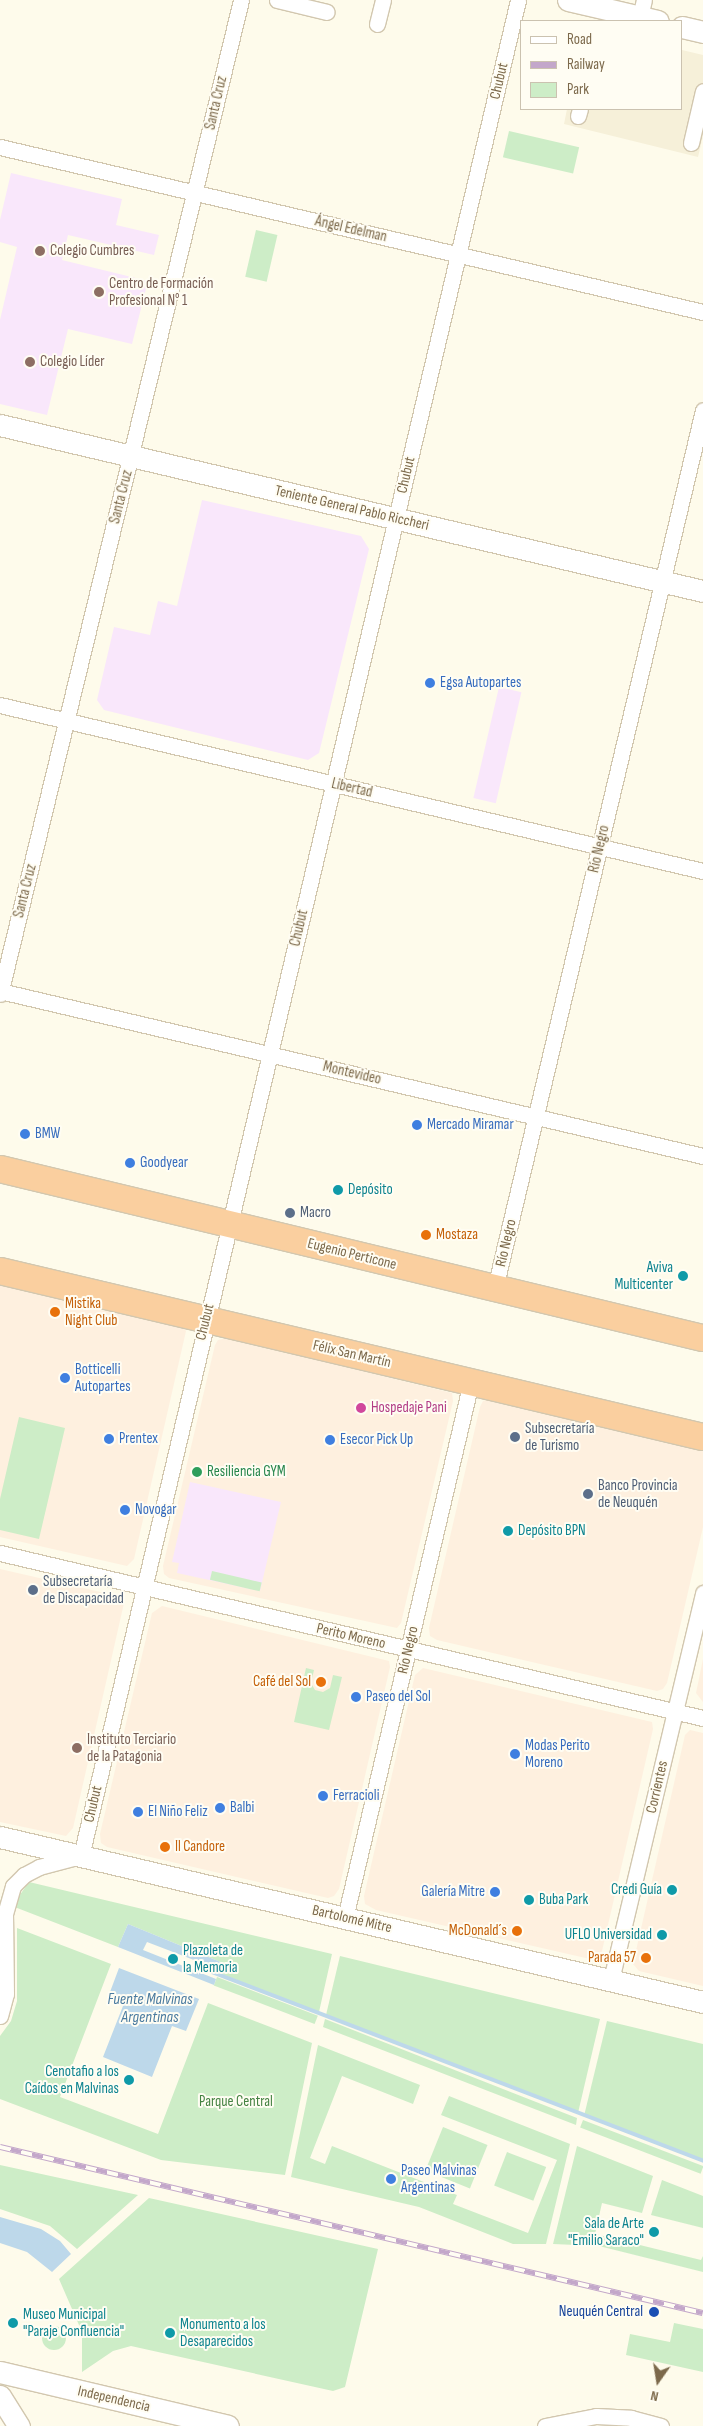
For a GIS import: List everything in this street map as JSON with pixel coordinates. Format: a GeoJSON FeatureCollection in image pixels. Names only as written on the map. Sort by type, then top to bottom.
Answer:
{"type":"FeatureCollection","features":[{"type":"Feature","properties":{"kind":"highway","name":"Eugenio Perticone"},"geometry":{"type":"LineString","coordinates":[[0,1169],[703,1338]]}},
{"type":"Feature","properties":{"kind":"highway","name":"Félix San Martín"},"geometry":{"type":"LineString","coordinates":[[0,1271],[703,1437]]}},
{"type":"Feature","properties":{"kind":"main road"},"geometry":{"type":"LineString","coordinates":[[568,0],[602,15],[647,13]]}},
{"type":"Feature","properties":{"kind":"main road"},"geometry":{"type":"LineString","coordinates":[[683,27],[703,32]]}},
{"type":"Feature","properties":{"kind":"main road","name":"Teniente General Pablo Riccheri"},"geometry":{"type":"LineString","coordinates":[[0,426],[703,591]]}},
{"type":"Feature","properties":{"kind":"main road","name":"Bartolomé Mitre"},"geometry":{"type":"LineString","coordinates":[[0,1837],[703,2002]]}},
{"type":"Feature","properties":{"kind":"main road","name":"Independencia"},"geometry":{"type":"LineString","coordinates":[[0,2372],[224,2426]]}},
{"type":"Feature","properties":{"kind":"street","name":"Santa Cruz"},"geometry":{"type":"LineString","coordinates":[[0,992],[132,456],[241,0]]}},
{"type":"Feature","properties":{"kind":"street"},"geometry":{"type":"LineString","coordinates":[[276,0],[327,12]]}},
{"type":"Feature","properties":{"kind":"street"},"geometry":{"type":"LineString","coordinates":[[377,24],[383,0]]}},
{"type":"Feature","properties":{"kind":"street","name":"Chubut"},"geometry":{"type":"LineString","coordinates":[[81,1856],[518,0]]}},
{"type":"Feature","properties":{"kind":"street"},"geometry":{"type":"LineString","coordinates":[[691,142],[703,91]]}},
{"type":"Feature","properties":{"kind":"street","name":"Ángel Edelman"},"geometry":{"type":"LineString","coordinates":[[0,147],[703,312]]}},
{"type":"Feature","properties":{"kind":"street","name":"Río Negro"},"geometry":{"type":"LineString","coordinates":[[495,1288],[703,410]]}},
{"type":"Feature","properties":{"kind":"street","name":"Libertad"},"geometry":{"type":"LineString","coordinates":[[0,705],[703,871]]}},
{"type":"Feature","properties":{"kind":"street","name":"Montevideo"},"geometry":{"type":"LineString","coordinates":[[0,992],[703,1156]]}},
{"type":"Feature","properties":{"kind":"street","name":"Río Negro"},"geometry":{"type":"LineString","coordinates":[[345,1918],[471,1382]]}},
{"type":"Feature","properties":{"kind":"street","name":"Perito Moreno"},"geometry":{"type":"LineString","coordinates":[[0,1553],[703,1718]]}},
{"type":"Feature","properties":{"kind":"street","name":"Corrientes"},"geometry":{"type":"LineString","coordinates":[[611,1980],[703,1593]]}},
{"type":"Feature","properties":{"kind":"street"},"geometry":{"type":"LineString","coordinates":[[0,2016],[6,1994],[6,1906],[13,1886],[24,1875],[39,1867],[81,1856]]}},
{"type":"Feature","properties":{"kind":"street"},"geometry":{"type":"LineString","coordinates":[[545,2426],[596,2416],[631,2418],[661,2426]]}},
{"type":"Feature","properties":{"kind":"shaded area"},"geometry":{"type":"Polygon","coordinates":[[[683,50],[703,55],[703,136],[698,157],[564,124],[567,110],[683,110],[683,50]]]}},
{"type":"Feature","properties":{"kind":"shaded area"},"geometry":{"type":"Polygon","coordinates":[[[11,173],[122,199],[116,225],[159,235],[154,255],[68,235],[62,260],[148,281],[132,344],[68,329],[47,415],[0,404],[0,320],[17,247],[0,242],[0,220],[11,173]]]}},
{"type":"Feature","properties":{"kind":"shaded area"},"geometry":{"type":"Polygon","coordinates":[[[202,500],[361,536],[369,549],[319,753],[308,760],[104,710],[97,700],[114,627],[150,635],[158,601],[177,606],[202,500]]]}},
{"type":"Feature","properties":{"kind":"shaded area"},"geometry":{"type":"Polygon","coordinates":[[[499,687],[521,692],[496,803],[473,798],[499,687]]]}},
{"type":"Feature","properties":{"kind":"shaded area"},"geometry":{"type":"Polygon","coordinates":[[[0,1284],[183,1327],[186,1331],[134,1559],[127,1566],[0,1537],[0,1284]]]}},
{"type":"Feature","properties":{"kind":"shaded area"},"geometry":{"type":"Polygon","coordinates":[[[227,1338],[452,1393],[453,1401],[401,1623],[397,1628],[169,1578],[164,1574],[163,1566],[215,1345],[218,1340],[227,1338]]]}},
{"type":"Feature","properties":{"kind":"shaded area"},"geometry":{"type":"Polygon","coordinates":[[[490,1399],[703,1448],[703,1527],[667,1683],[663,1689],[657,1691],[437,1640],[430,1636],[429,1628],[480,1407],[483,1401],[490,1399]]]}},
{"type":"Feature","properties":{"kind":"shaded area"},"geometry":{"type":"Polygon","coordinates":[[[190,1482],[281,1502],[260,1591],[177,1573],[179,1563],[172,1562],[190,1482]]]}},
{"type":"Feature","properties":{"kind":"shaded area"},"geometry":{"type":"Polygon","coordinates":[[[0,1569],[118,1596],[124,1603],[73,1828],[66,1836],[0,1822],[0,1569]]]}},
{"type":"Feature","properties":{"kind":"shaded area"},"geometry":{"type":"Polygon","coordinates":[[[162,1606],[389,1661],[390,1667],[339,1889],[334,1896],[328,1898],[107,1847],[101,1843],[100,1834],[152,1613],[162,1606]]]}},
{"type":"Feature","properties":{"kind":"shaded area"},"geometry":{"type":"Polygon","coordinates":[[[703,1659],[703,1702],[696,1693],[703,1659]]]}},
{"type":"Feature","properties":{"kind":"shaded area"},"geometry":{"type":"Polygon","coordinates":[[[423,1668],[652,1722],[653,1729],[602,1951],[598,1958],[590,1959],[376,1910],[365,1904],[364,1896],[415,1675],[423,1668]]]}},
{"type":"Feature","properties":{"kind":"shaded area"},"geometry":{"type":"Polygon","coordinates":[[[690,1730],[703,1733],[703,1986],[639,1971],[633,1964],[685,1735],[690,1730]]]}},
{"type":"Feature","properties":{"kind":"green space"},"geometry":{"type":"Polygon","coordinates":[[[509,131],[579,147],[573,174],[503,157],[509,131]]]}},
{"type":"Feature","properties":{"kind":"green space"},"geometry":{"type":"Polygon","coordinates":[[[256,230],[277,235],[267,282],[245,277],[256,230]]]}},
{"type":"Feature","properties":{"kind":"green space"},"geometry":{"type":"Polygon","coordinates":[[[19,1417],[65,1428],[39,1539],[0,1530],[0,1499],[19,1417]]]}},
{"type":"Feature","properties":{"kind":"green space"},"geometry":{"type":"Polygon","coordinates":[[[212,1571],[262,1582],[260,1591],[210,1580],[212,1571]]]}},
{"type":"Feature","properties":{"kind":"green space"},"geometry":{"type":"Polygon","coordinates":[[[306,1668],[314,1670],[311,1683],[315,1690],[323,1692],[330,1688],[333,1675],[342,1677],[329,1730],[294,1722],[306,1668]]]}},
{"type":"Feature","properties":{"kind":"green space"},"geometry":{"type":"Polygon","coordinates":[[[29,1882],[332,1954],[319,2012],[219,1973],[223,1963],[128,1924],[118,1947],[12,1906],[29,1882]]]}},
{"type":"Feature","properties":{"kind":"green space","name":"Parque Central"},"geometry":{"type":"Polygon","coordinates":[[[17,1928],[111,1964],[60,2097],[158,2134],[208,2003],[312,2043],[285,2175],[161,2160],[0,2099],[0,2036],[11,2021],[17,2001],[17,1928]]]}},
{"type":"Feature","properties":{"kind":"green space"},"geometry":{"type":"Polygon","coordinates":[[[340,1956],[600,2019],[578,2113],[326,2015],[340,1956]]]}},
{"type":"Feature","properties":{"kind":"green space"},"geometry":{"type":"Polygon","coordinates":[[[217,1977],[318,2016],[315,2024],[214,1985],[217,1977]]]}},
{"type":"Feature","properties":{"kind":"green space"},"geometry":{"type":"Polygon","coordinates":[[[325,2019],[577,2118],[576,2125],[323,2027],[325,2019]]]}},
{"type":"Feature","properties":{"kind":"green space"},"geometry":{"type":"Polygon","coordinates":[[[607,2021],[703,2044],[703,2162],[584,2116],[607,2021]]]}},
{"type":"Feature","properties":{"kind":"green space","name":"Parque Central"},"geometry":{"type":"Polygon","coordinates":[[[318,2045],[420,2085],[413,2104],[342,2076],[310,2158],[325,2164],[332,2146],[457,2195],[453,2204],[528,2233],[557,2160],[441,2115],[449,2096],[570,2144],[546,2244],[513,2244],[419,2207],[291,2177],[318,2045]]]}},
{"type":"Feature","properties":{"kind":"green space"},"geometry":{"type":"Polygon","coordinates":[[[583,2120],[703,2166],[701,2174],[580,2127],[583,2120]]]}},
{"type":"Feature","properties":{"kind":"green space"},"geometry":{"type":"Polygon","coordinates":[[[443,2127],[488,2145],[470,2189],[425,2171],[443,2127]]]}},
{"type":"Feature","properties":{"kind":"green space"},"geometry":{"type":"Polygon","coordinates":[[[577,2146],[653,2176],[642,2213],[602,2203],[595,2234],[701,2260],[703,2256],[703,2272],[599,2246],[553,2244],[577,2146]]]}},
{"type":"Feature","properties":{"kind":"green space"},"geometry":{"type":"Polygon","coordinates":[[[507,2152],[546,2167],[533,2201],[494,2186],[507,2152]]]}},
{"type":"Feature","properties":{"kind":"green space"},"geometry":{"type":"Polygon","coordinates":[[[0,2165],[138,2195],[77,2249],[50,2226],[0,2209],[0,2165]]]}},
{"type":"Feature","properties":{"kind":"green space"},"geometry":{"type":"Polygon","coordinates":[[[662,2180],[703,2196],[703,2228],[651,2215],[662,2180]]]}},
{"type":"Feature","properties":{"kind":"green space"},"geometry":{"type":"Polygon","coordinates":[[[149,2198],[378,2249],[345,2387],[333,2391],[131,2346],[113,2351],[82,2372],[82,2332],[59,2279],[149,2198]]]}},
{"type":"Feature","properties":{"kind":"green space"},"geometry":{"type":"Polygon","coordinates":[[[674,2323],[703,2329],[703,2372],[626,2355],[630,2334],[670,2342],[674,2323]]]}},
{"type":"Feature","properties":{"kind":"green space"},"geometry":{"type":"Polygon","coordinates":[[[54,2326],[63,2329],[66,2338],[63,2347],[54,2350],[45,2347],[42,2338],[45,2329],[54,2326]]]}},
{"type":"Feature","properties":{"kind":"water"},"geometry":{"type":"Polygon","coordinates":[[[128,1924],[223,1963],[220,1970],[147,1942],[143,1950],[216,1979],[214,1985],[118,1947],[128,1924]]]}},
{"type":"Feature","properties":{"kind":"water"},"geometry":{"type":"Polygon","coordinates":[[[194,1963],[703,2158],[703,2163],[193,1967],[194,1963]]]}},
{"type":"Feature","properties":{"kind":"water","name":"Fuente Malvinas Argentinas"},"geometry":{"type":"Polygon","coordinates":[[[119,1968],[199,1999],[186,2031],[172,2026],[152,2077],[103,2057],[123,2006],[107,2000],[119,1968]]]}},
{"type":"Feature","properties":{"kind":"water"},"geometry":{"type":"Polygon","coordinates":[[[0,2217],[41,2229],[60,2241],[71,2254],[52,2272],[27,2252],[0,2243],[0,2217]]]}},
{"type":"Feature","properties":{"kind":"railway"},"geometry":{"type":"LineString","coordinates":[[0,2147],[703,2313]]}},
{"type":"Feature","properties":{"kind":"place","name":"Colegio Cumbres"},"geometry":{"type":"Point","coordinates":[40,251]}},
{"type":"Feature","properties":{"kind":"place","name":"Centro de Formación Profesional N° 1"},"geometry":{"type":"Point","coordinates":[99,292]}},
{"type":"Feature","properties":{"kind":"place","name":"Colegio Líder"},"geometry":{"type":"Point","coordinates":[30,362]}},
{"type":"Feature","properties":{"kind":"place","name":"Egsa Autopartes"},"geometry":{"type":"Point","coordinates":[430,683]}},
{"type":"Feature","properties":{"kind":"place","name":"Mercado Miramar"},"geometry":{"type":"Point","coordinates":[417,1125]}},
{"type":"Feature","properties":{"kind":"place","name":"BMW"},"geometry":{"type":"Point","coordinates":[25,1134]}},
{"type":"Feature","properties":{"kind":"place","name":"Goodyear"},"geometry":{"type":"Point","coordinates":[130,1163]}},
{"type":"Feature","properties":{"kind":"place","name":"Depósito"},"geometry":{"type":"Point","coordinates":[338,1190]}},
{"type":"Feature","properties":{"kind":"place","name":"Macro"},"geometry":{"type":"Point","coordinates":[290,1213]}},
{"type":"Feature","properties":{"kind":"place","name":"Mostaza"},"geometry":{"type":"Point","coordinates":[426,1235]}},
{"type":"Feature","properties":{"kind":"place","name":"Aviva Multicenter"},"geometry":{"type":"Point","coordinates":[683,1276]}},
{"type":"Feature","properties":{"kind":"place","name":"Mistika Night Club"},"geometry":{"type":"Point","coordinates":[55,1312]}},
{"type":"Feature","properties":{"kind":"place","name":"Botticelli Autopartes"},"geometry":{"type":"Point","coordinates":[65,1378]}},
{"type":"Feature","properties":{"kind":"place","name":"Hospedaje Pani"},"geometry":{"type":"Point","coordinates":[361,1408]}},
{"type":"Feature","properties":{"kind":"place","name":"Subsecretaría de Turismo"},"geometry":{"type":"Point","coordinates":[515,1437]}},
{"type":"Feature","properties":{"kind":"place","name":"Prentex"},"geometry":{"type":"Point","coordinates":[109,1439]}},
{"type":"Feature","properties":{"kind":"place","name":"Esecor Pick Up"},"geometry":{"type":"Point","coordinates":[330,1440]}},
{"type":"Feature","properties":{"kind":"place","name":"Resiliencia GYM"},"geometry":{"type":"Point","coordinates":[197,1472]}},
{"type":"Feature","properties":{"kind":"place","name":"Banco Provincia de Neuquén"},"geometry":{"type":"Point","coordinates":[588,1494]}},
{"type":"Feature","properties":{"kind":"place","name":"Novogar"},"geometry":{"type":"Point","coordinates":[125,1510]}},
{"type":"Feature","properties":{"kind":"place","name":"Depósito BPN"},"geometry":{"type":"Point","coordinates":[508,1531]}},
{"type":"Feature","properties":{"kind":"place","name":"Subsecretaría de Discapacidad"},"geometry":{"type":"Point","coordinates":[33,1590]}},
{"type":"Feature","properties":{"kind":"place","name":"Café del Sol"},"geometry":{"type":"Point","coordinates":[321,1682]}},
{"type":"Feature","properties":{"kind":"place","name":"Paseo del Sol"},"geometry":{"type":"Point","coordinates":[356,1697]}},
{"type":"Feature","properties":{"kind":"place","name":"Instituto Terciario de la Patagonia"},"geometry":{"type":"Point","coordinates":[77,1748]}},
{"type":"Feature","properties":{"kind":"place","name":"Modas Perito Moreno"},"geometry":{"type":"Point","coordinates":[515,1754]}},
{"type":"Feature","properties":{"kind":"place","name":"Ferracioli"},"geometry":{"type":"Point","coordinates":[323,1796]}},
{"type":"Feature","properties":{"kind":"place","name":"Balbi"},"geometry":{"type":"Point","coordinates":[220,1808]}},
{"type":"Feature","properties":{"kind":"place","name":"El Niño Feliz"},"geometry":{"type":"Point","coordinates":[138,1812]}},
{"type":"Feature","properties":{"kind":"place","name":"Il Candore"},"geometry":{"type":"Point","coordinates":[165,1847]}},
{"type":"Feature","properties":{"kind":"place","name":"Credi Guía"},"geometry":{"type":"Point","coordinates":[672,1890]}},
{"type":"Feature","properties":{"kind":"place","name":"Galería Mitre"},"geometry":{"type":"Point","coordinates":[495,1892]}},
{"type":"Feature","properties":{"kind":"place","name":"Buba Park"},"geometry":{"type":"Point","coordinates":[529,1900]}},
{"type":"Feature","properties":{"kind":"place","name":"McDonald´s"},"geometry":{"type":"Point","coordinates":[517,1931]}},
{"type":"Feature","properties":{"kind":"place","name":"UFLO Universidad"},"geometry":{"type":"Point","coordinates":[662,1935]}},
{"type":"Feature","properties":{"kind":"place","name":"Parada 57"},"geometry":{"type":"Point","coordinates":[646,1958]}},
{"type":"Feature","properties":{"kind":"place","name":"Plazoleta de la Memoria"},"geometry":{"type":"Point","coordinates":[173,1959]}},
{"type":"Feature","properties":{"kind":"place","name":"Cenotafio a los Caídos en Malvinas"},"geometry":{"type":"Point","coordinates":[129,2080]}},
{"type":"Feature","properties":{"kind":"place","name":"Paseo Malvinas Argentinas"},"geometry":{"type":"Point","coordinates":[391,2179]}},
{"type":"Feature","properties":{"kind":"place","name":"Sala de Arte \"Emilio Saraco\""},"geometry":{"type":"Point","coordinates":[654,2232]}},
{"type":"Feature","properties":{"kind":"place","name":"Neuquén Central"},"geometry":{"type":"Point","coordinates":[654,2312]}},
{"type":"Feature","properties":{"kind":"place","name":"Museo Municipal \"Paraje Confluencia\""},"geometry":{"type":"Point","coordinates":[13,2323]}},
{"type":"Feature","properties":{"kind":"place","name":"Monumento a los Desaparecidos"},"geometry":{"type":"Point","coordinates":[170,2333]}}]}
